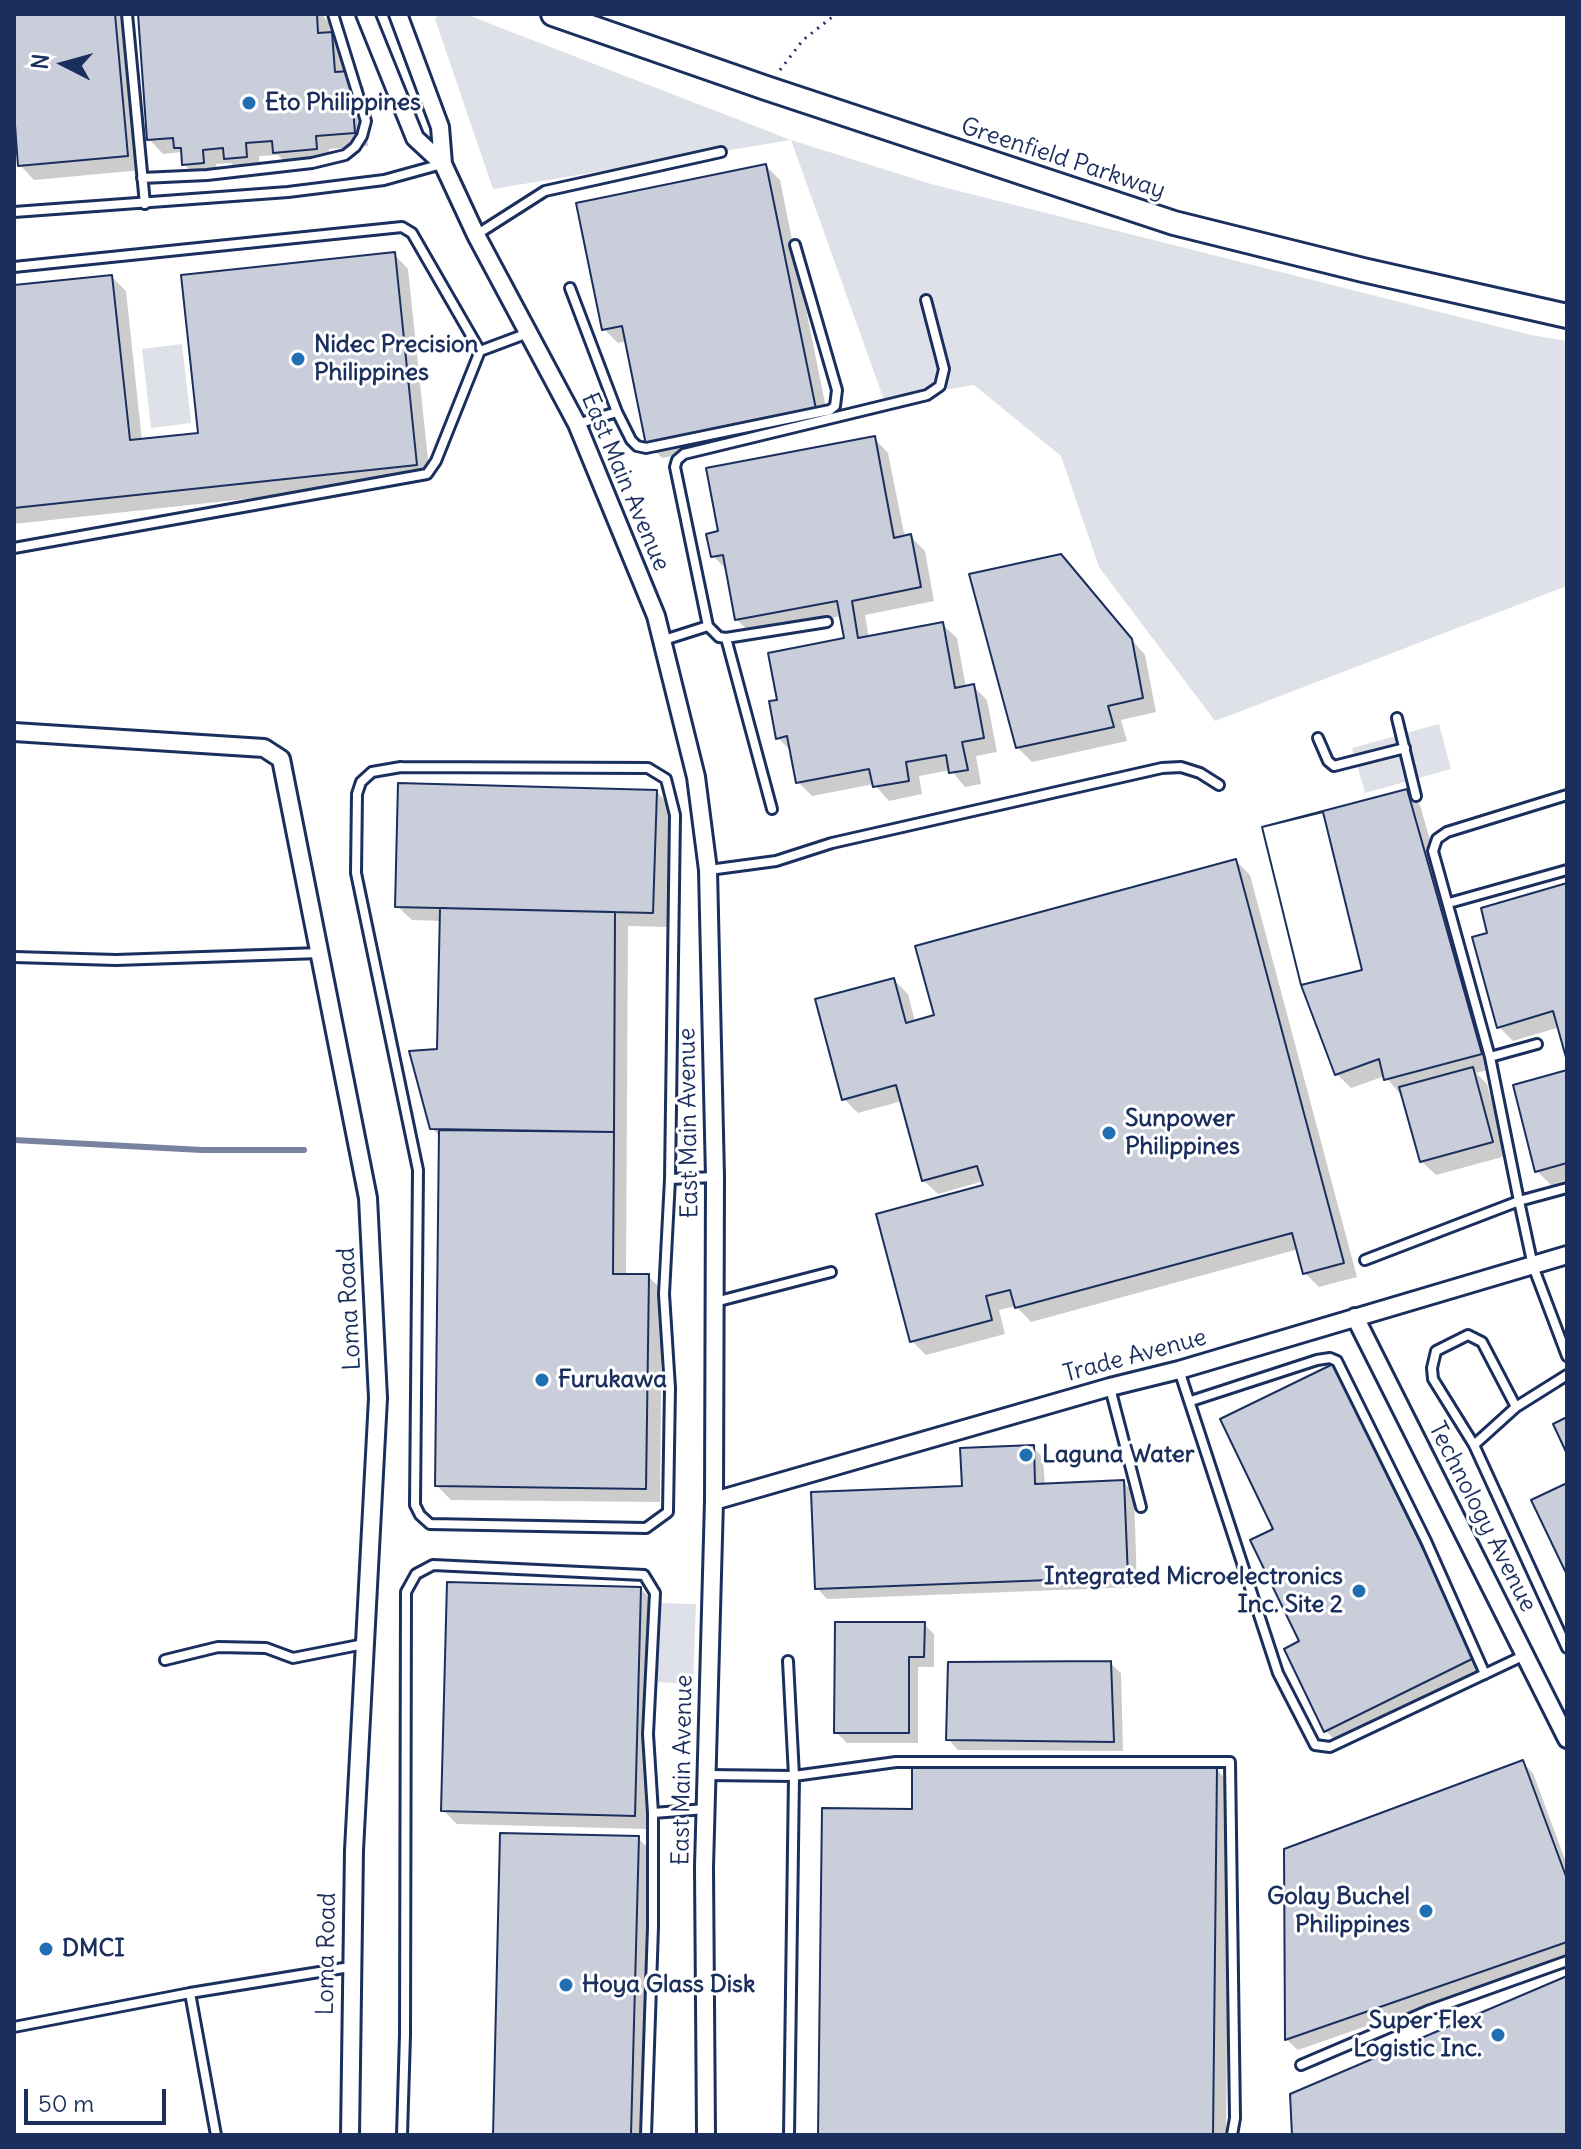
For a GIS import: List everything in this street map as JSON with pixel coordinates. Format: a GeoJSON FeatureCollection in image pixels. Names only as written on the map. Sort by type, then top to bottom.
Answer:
{"type":"FeatureCollection","features":[{"type":"Feature","properties":{"kind":"main road","name":"Greenfield Parkway"},"geometry":{"type":"LineString","coordinates":[[553,14],[1174,223],[1567,316]]}},
{"type":"Feature","properties":{"kind":"street","name":"East Main Avenue"},"geometry":{"type":"LineString","coordinates":[[365,14],[415,138],[443,164]]}},
{"type":"Feature","properties":{"kind":"street","name":"East Main Avenue"},"geometry":{"type":"LineString","coordinates":[[398,14],[440,127],[443,164],[476,235],[577,424],[656,616],[696,777],[708,870],[715,1177],[714,1501],[706,1809],[706,2135]]}},
{"type":"Feature","properties":{"kind":"street","name":"Loma Road"},"geometry":{"type":"LineString","coordinates":[[14,732],[264,748],[281,759],[368,1198],[378,1398],[350,1967],[350,2135]]}},
{"type":"Feature","properties":{"kind":"street","name":"Trade Avenue"},"geometry":{"type":"LineString","coordinates":[[714,1501],[1179,1370],[1567,1255]]}},
{"type":"Feature","properties":{"kind":"street","name":"Technology Avenue"},"geometry":{"type":"LineString","coordinates":[[1355,1317],[1567,1739]]}},
{"type":"Feature","properties":{"kind":"lane"},"geometry":{"type":"LineString","coordinates":[[127,14],[145,204]]}},
{"type":"Feature","properties":{"kind":"lane"},"geometry":{"type":"LineString","coordinates":[[142,178],[207,175],[312,163],[345,155],[355,147],[366,121],[333,14]]}},
{"type":"Feature","properties":{"kind":"lane"},"geometry":{"type":"LineString","coordinates":[[476,235],[545,191],[721,152]]}},
{"type":"Feature","properties":{"kind":"lane"},"geometry":{"type":"LineString","coordinates":[[14,212],[288,192],[384,180],[443,164]]}},
{"type":"Feature","properties":{"kind":"lane"},"geometry":{"type":"LineString","coordinates":[[14,267],[402,227],[412,233],[480,351]]}},
{"type":"Feature","properties":{"kind":"lane"},"geometry":{"type":"LineString","coordinates":[[570,288],[617,412],[631,440],[637,446],[646,448],[830,410],[835,406],[837,390],[795,245]]}},
{"type":"Feature","properties":{"kind":"lane"},"geometry":{"type":"LineString","coordinates":[[827,622],[726,638],[719,637],[708,626],[675,467],[677,460],[684,454],[927,395],[940,386],[944,369],[926,300]]}},
{"type":"Feature","properties":{"kind":"lane"},"geometry":{"type":"LineString","coordinates":[[14,548],[427,474],[436,461],[480,351],[528,333]]}},
{"type":"Feature","properties":{"kind":"lane"},"geometry":{"type":"LineString","coordinates":[[577,424],[617,412]]}},
{"type":"Feature","properties":{"kind":"lane"},"geometry":{"type":"LineString","coordinates":[[664,640],[708,626]]}},
{"type":"Feature","properties":{"kind":"lane"},"geometry":{"type":"LineString","coordinates":[[726,638],[772,809]]}},
{"type":"Feature","properties":{"kind":"lane"},"geometry":{"type":"LineString","coordinates":[[1397,718],[1416,796]]}},
{"type":"Feature","properties":{"kind":"lane"},"geometry":{"type":"LineString","coordinates":[[1318,738],[1328,761],[1334,766],[1405,748]]}},
{"type":"Feature","properties":{"kind":"lane"},"geometry":{"type":"LineString","coordinates":[[401,767],[648,768],[666,779],[675,815],[670,1179],[664,1294],[670,1388],[668,1512],[646,1528],[430,1524],[415,1505],[418,1170],[356,873],[357,794],[361,782],[372,772],[401,767]]}},
{"type":"Feature","properties":{"kind":"lane"},"geometry":{"type":"LineString","coordinates":[[708,870],[776,861],[832,843],[1162,768],[1181,767],[1200,773],[1219,785]]}},
{"type":"Feature","properties":{"kind":"lane"},"geometry":{"type":"LineString","coordinates":[[1567,795],[1447,832],[1437,839],[1433,851],[1490,1057],[1533,1266],[1567,1356]]}},
{"type":"Feature","properties":{"kind":"lane"},"geometry":{"type":"LineString","coordinates":[[1449,903],[1567,870]]}},
{"type":"Feature","properties":{"kind":"lane"},"geometry":{"type":"LineString","coordinates":[[14,957],[116,960],[321,953]]}},
{"type":"Feature","properties":{"kind":"lane"},"geometry":{"type":"LineString","coordinates":[[1490,1057],[1537,1044]]}},
{"type":"Feature","properties":{"kind":"lane"},"geometry":{"type":"LineString","coordinates":[[670,1179],[715,1177]]}},
{"type":"Feature","properties":{"kind":"lane"},"geometry":{"type":"LineString","coordinates":[[1365,1260],[1519,1201],[1567,1188]]}},
{"type":"Feature","properties":{"kind":"lane"},"geometry":{"type":"LineString","coordinates":[[715,1303],[831,1272]]}},
{"type":"Feature","properties":{"kind":"lane"},"geometry":{"type":"LineString","coordinates":[[1558,1332],[1567,1327]]}},
{"type":"Feature","properties":{"kind":"lane"},"geometry":{"type":"LineString","coordinates":[[1516,1407],[1482,1342],[1468,1335],[1436,1351],[1433,1379],[1474,1445],[1567,1648]]}},
{"type":"Feature","properties":{"kind":"lane"},"geometry":{"type":"LineString","coordinates":[[1191,1401],[1317,1360],[1330,1358],[1337,1361],[1426,1541],[1485,1674]]}},
{"type":"Feature","properties":{"kind":"lane"},"geometry":{"type":"LineString","coordinates":[[1179,1370],[1278,1673],[1315,1745],[1330,1747],[1525,1655]]}},
{"type":"Feature","properties":{"kind":"lane"},"geometry":{"type":"LineString","coordinates":[[1474,1445],[1516,1407],[1567,1375]]}},
{"type":"Feature","properties":{"kind":"lane"},"geometry":{"type":"LineString","coordinates":[[1110,1387],[1141,1507]]}},
{"type":"Feature","properties":{"kind":"lane"},"geometry":{"type":"LineString","coordinates":[[402,2135],[406,1592],[416,1574],[433,1565],[644,1575],[655,1593],[648,1734],[653,1813],[653,1927],[646,2135]]}},
{"type":"Feature","properties":{"kind":"lane"},"geometry":{"type":"LineString","coordinates":[[165,1660],[218,1647],[266,1648],[293,1658],[365,1644]]}},
{"type":"Feature","properties":{"kind":"lane"},"geometry":{"type":"LineString","coordinates":[[788,1661],[794,1776],[789,2135]]}},
{"type":"Feature","properties":{"kind":"lane"},"geometry":{"type":"LineString","coordinates":[[707,1775],[794,1776],[896,1762],[1230,1762],[1235,2118],[1232,2135]]}},
{"type":"Feature","properties":{"kind":"lane"},"geometry":{"type":"LineString","coordinates":[[653,1813],[706,1809]]}},
{"type":"Feature","properties":{"kind":"lane"},"geometry":{"type":"LineString","coordinates":[[1301,2065],[1430,2010],[1567,1961]]}},
{"type":"Feature","properties":{"kind":"lane"},"geometry":{"type":"LineString","coordinates":[[14,2027],[190,1993],[350,1967]]}},
{"type":"Feature","properties":{"kind":"lane"},"geometry":{"type":"LineString","coordinates":[[190,1993],[216,2135]]}},
{"type":"Feature","properties":{"kind":"path"},"geometry":{"type":"LineString","coordinates":[[766,88],[803,40],[836,14]]}},
{"type":"Feature","properties":{"kind":"shaded area"},"geometry":{"type":"Polygon","coordinates":[[[440,14],[465,14],[791,140],[493,189],[435,19],[440,14]]]}},
{"type":"Feature","properties":{"kind":"shaded area"},"geometry":{"type":"Polygon","coordinates":[[[791,140],[931,184],[1531,335],[1567,341],[1567,586],[1215,721],[1099,567],[1061,456],[974,385],[884,400],[791,140]]]}},
{"type":"Feature","properties":{"kind":"shaded area"},"geometry":{"type":"Polygon","coordinates":[[[182,344],[191,423],[151,428],[142,349],[182,344]]]}},
{"type":"Feature","properties":{"kind":"shaded area"},"geometry":{"type":"Polygon","coordinates":[[[1439,724],[1451,769],[1365,793],[1352,748],[1439,724]]]}},
{"type":"Feature","properties":{"kind":"shaded area"},"geometry":{"type":"Polygon","coordinates":[[[657,1603],[696,1604],[693,1684],[654,1682],[657,1603]]]}},
{"type":"Feature","properties":{"kind":"building"},"geometry":{"type":"Polygon","coordinates":[[[14,14],[115,14],[128,156],[18,166],[14,111],[14,14]]]}},
{"type":"Feature","properties":{"kind":"building","name":"Eto Philippines"},"geometry":{"type":"Polygon","coordinates":[[[138,14],[317,14],[318,33],[332,32],[335,72],[350,71],[355,133],[316,136],[317,149],[273,153],[272,141],[246,143],[247,157],[224,159],[223,148],[203,150],[204,163],[182,165],[181,148],[174,148],[173,138],[147,140],[138,14]]]}},
{"type":"Feature","properties":{"kind":"building"},"geometry":{"type":"Polygon","coordinates":[[[766,164],[816,409],[646,445],[622,326],[602,330],[576,203],[766,164]]]}},
{"type":"Feature","properties":{"kind":"building","name":"Nidec Precision Philippines"},"geometry":{"type":"Polygon","coordinates":[[[395,252],[417,465],[14,508],[14,285],[112,275],[130,440],[198,433],[181,275],[395,252]]]}},
{"type":"Feature","properties":{"kind":"building"},"geometry":{"type":"Polygon","coordinates":[[[875,436],[894,538],[911,534],[921,587],[852,601],[858,638],[943,622],[955,688],[974,684],[984,738],[962,742],[968,770],[949,773],[946,755],[906,762],[909,781],[873,787],[869,769],[796,783],[787,736],[776,739],[769,701],[777,700],[768,653],[844,638],[837,601],[735,620],[723,555],[711,557],[706,534],[718,531],[706,468],[875,436]]]}},
{"type":"Feature","properties":{"kind":"building"},"geometry":{"type":"Polygon","coordinates":[[[1061,554],[1132,639],[1143,698],[1108,706],[1114,727],[1016,748],[969,574],[1061,554]]]}},
{"type":"Feature","properties":{"kind":"building"},"geometry":{"type":"Polygon","coordinates":[[[398,783],[657,790],[653,913],[395,907],[398,783]]]}},
{"type":"Feature","properties":{"kind":"building"},"geometry":{"type":"Polygon","coordinates":[[[1407,789],[1482,1054],[1384,1080],[1379,1059],[1335,1075],[1301,985],[1262,827],[1407,789]]]}},
{"type":"Feature","properties":{"kind":"building"},"geometry":{"type":"Polygon","coordinates":[[[1323,812],[1362,970],[1301,985],[1262,827],[1323,812]]]}},
{"type":"Feature","properties":{"kind":"building","name":"Sunpower Philippines"},"geometry":{"type":"Polygon","coordinates":[[[1236,859],[1344,1263],[1303,1274],[1292,1233],[1015,1308],[1010,1290],[986,1296],[992,1320],[910,1342],[876,1214],[983,1185],[977,1166],[922,1181],[896,1085],[842,1100],[815,999],[894,978],[906,1023],[934,1015],[915,946],[1236,859]]]}},
{"type":"Feature","properties":{"kind":"building"},"geometry":{"type":"Polygon","coordinates":[[[1567,883],[1567,1061],[1553,1011],[1497,1028],[1472,937],[1487,933],[1481,908],[1567,883]]]}},
{"type":"Feature","properties":{"kind":"building"},"geometry":{"type":"Polygon","coordinates":[[[440,908],[615,912],[614,1132],[430,1129],[409,1051],[437,1049],[440,908]]]}},
{"type":"Feature","properties":{"kind":"building"},"geometry":{"type":"Polygon","coordinates":[[[1473,1067],[1493,1142],[1420,1162],[1399,1087],[1473,1067]]]}},
{"type":"Feature","properties":{"kind":"building"},"geometry":{"type":"Polygon","coordinates":[[[1567,1070],[1567,1163],[1535,1172],[1513,1085],[1567,1070]]]}},
{"type":"Feature","properties":{"kind":"building","name":"Furukawa"},"geometry":{"type":"Polygon","coordinates":[[[439,1130],[614,1132],[613,1274],[649,1274],[646,1489],[435,1486],[439,1130]]]}},
{"type":"Feature","properties":{"kind":"building","name":"Integrated Microelectronics Inc. Site 2"},"geometry":{"type":"Polygon","coordinates":[[[1333,1364],[1476,1657],[1324,1732],[1284,1649],[1299,1641],[1250,1540],[1273,1529],[1220,1419],[1333,1364]]]}},
{"type":"Feature","properties":{"kind":"building"},"geometry":{"type":"Polygon","coordinates":[[[1567,1417],[1567,1454],[1553,1424],[1567,1417]]]}},
{"type":"Feature","properties":{"kind":"building"},"geometry":{"type":"Polygon","coordinates":[[[1034,1445],[1035,1484],[1124,1480],[1128,1577],[815,1589],[811,1492],[962,1486],[960,1448],[1034,1445]]]}},
{"type":"Feature","properties":{"kind":"building"},"geometry":{"type":"Polygon","coordinates":[[[1567,1483],[1567,1575],[1531,1500],[1567,1483]]]}},
{"type":"Feature","properties":{"kind":"building"},"geometry":{"type":"Polygon","coordinates":[[[447,1582],[641,1587],[635,1816],[441,1811],[447,1582]]]}},
{"type":"Feature","properties":{"kind":"building"},"geometry":{"type":"Polygon","coordinates":[[[835,1622],[925,1622],[924,1657],[909,1657],[909,1733],[834,1733],[835,1622]]]}},
{"type":"Feature","properties":{"kind":"building"},"geometry":{"type":"Polygon","coordinates":[[[1111,1661],[1114,1742],[946,1740],[948,1662],[1111,1661]]]}},
{"type":"Feature","properties":{"kind":"building","name":"Golay Buchel Philippines"},"geometry":{"type":"Polygon","coordinates":[[[1523,1760],[1567,1879],[1567,1942],[1285,2040],[1284,1849],[1523,1760]]]}},
{"type":"Feature","properties":{"kind":"building"},"geometry":{"type":"Polygon","coordinates":[[[912,1763],[1217,1767],[1213,2135],[818,2135],[822,1808],[912,1809],[912,1763]]]}},
{"type":"Feature","properties":{"kind":"building","name":"Hoya Glass Disk"},"geometry":{"type":"Polygon","coordinates":[[[500,1833],[639,1836],[631,2135],[493,2135],[500,1833]]]}},
{"type":"Feature","properties":{"kind":"building","name":"Super Flex Logistic Inc."},"geometry":{"type":"Polygon","coordinates":[[[1567,1976],[1567,2135],[1292,2135],[1290,2094],[1567,1976]]]}},
{"type":"Feature","properties":{"kind":"waterway"},"geometry":{"type":"LineString","coordinates":[[14,1140],[202,1150],[304,1150]]}},
{"type":"Feature","properties":{"kind":"place","name":"Eto Philippines"},"geometry":{"type":"Point","coordinates":[249,103]}},
{"type":"Feature","properties":{"kind":"place","name":"Nidec Precision Philippines"},"geometry":{"type":"Point","coordinates":[298,359]}},
{"type":"Feature","properties":{"kind":"place","name":"Sunpower Philippines"},"geometry":{"type":"Point","coordinates":[1109,1133]}},
{"type":"Feature","properties":{"kind":"place","name":"Furukawa"},"geometry":{"type":"Point","coordinates":[542,1380]}},
{"type":"Feature","properties":{"kind":"place","name":"Laguna Water"},"geometry":{"type":"Point","coordinates":[1026,1455]}},
{"type":"Feature","properties":{"kind":"place","name":"Integrated Microelectronics Inc. Site 2"},"geometry":{"type":"Point","coordinates":[1359,1591]}},
{"type":"Feature","properties":{"kind":"place","name":"Golay Buchel Philippines"},"geometry":{"type":"Point","coordinates":[1426,1911]}},
{"type":"Feature","properties":{"kind":"place","name":"DMCI"},"geometry":{"type":"Point","coordinates":[46,1949]}},
{"type":"Feature","properties":{"kind":"place","name":"Hoya Glass Disk"},"geometry":{"type":"Point","coordinates":[566,1985]}},
{"type":"Feature","properties":{"kind":"place","name":"Super Flex Logistic Inc."},"geometry":{"type":"Point","coordinates":[1498,2035]}}]}
